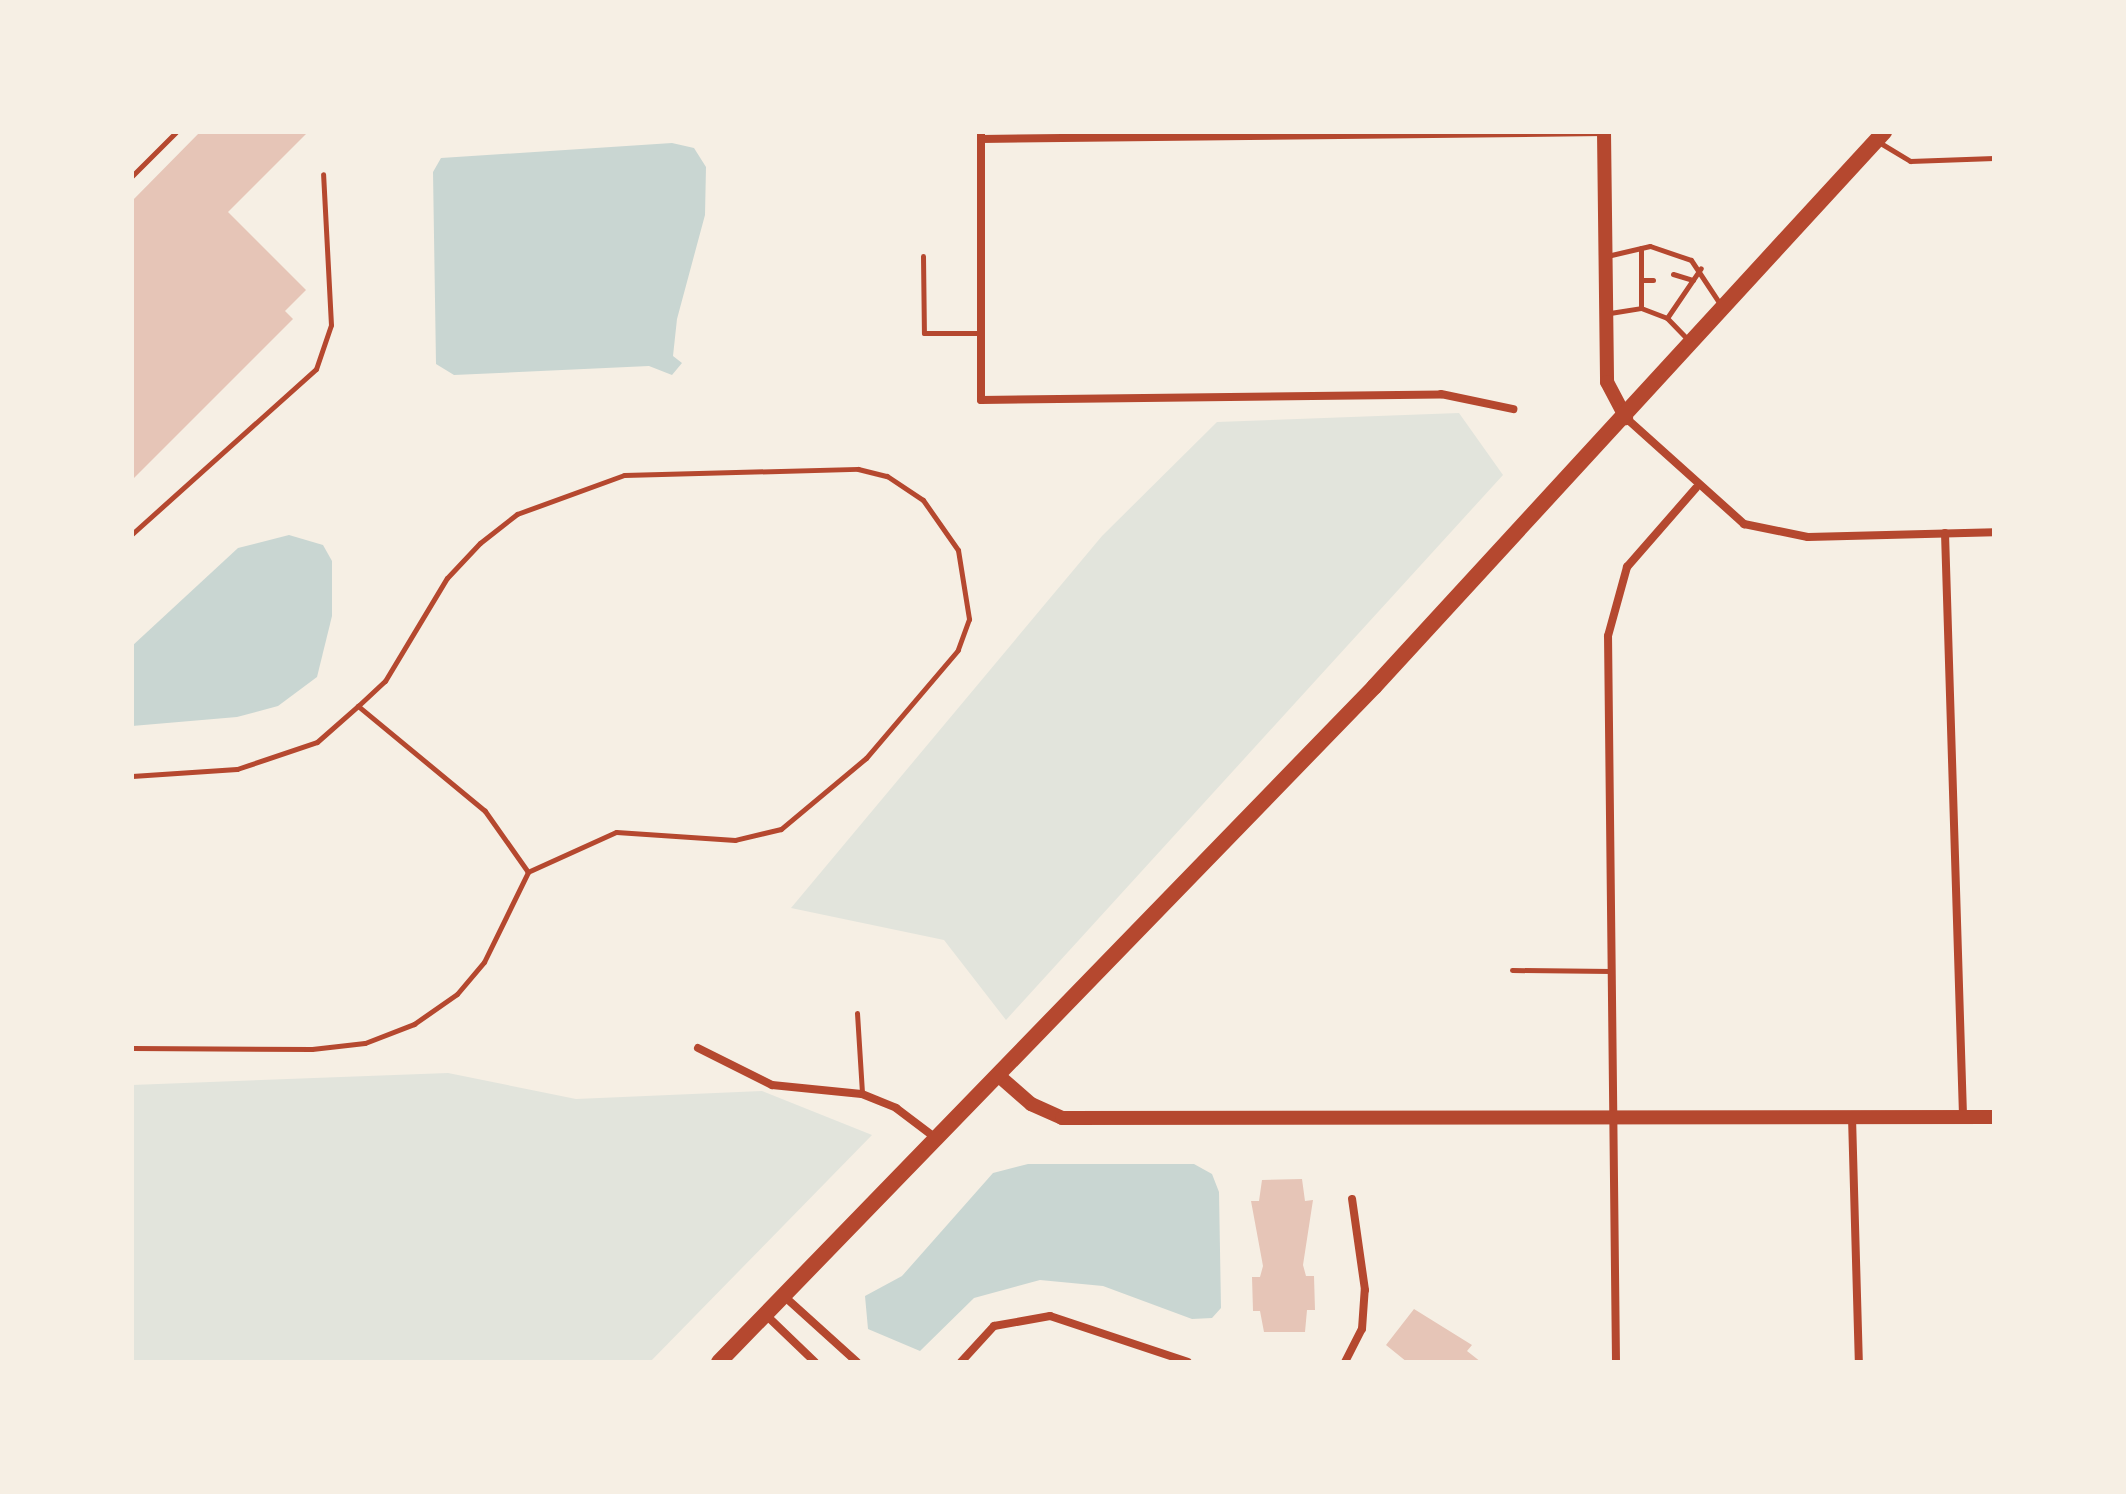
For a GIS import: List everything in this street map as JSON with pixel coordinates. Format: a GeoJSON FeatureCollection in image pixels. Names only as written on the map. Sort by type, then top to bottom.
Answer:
{"type":"FeatureCollection","features":[{"type":"Feature","properties":{"kind":"main road"},"geometry":{"type":"LineString","coordinates":[[719,1362],[999,1076],[1626,418],[1880,136]]}},
{"type":"Feature","properties":{"kind":"street"},"geometry":{"type":"LineString","coordinates":[[1513,409],[1441,394],[981,400],[981,136],[1604,132],[1607,382],[1626,418],[1696,488],[1744,524],[1784,534],[1994,532]]}},
{"type":"Feature","properties":{"kind":"street"},"geometry":{"type":"LineString","coordinates":[[1616,1362],[1611,609],[1627,567],[1696,488]]}},
{"type":"Feature","properties":{"kind":"street"},"geometry":{"type":"LineString","coordinates":[[1945,533],[1963,1117]]}},
{"type":"Feature","properties":{"kind":"street"},"geometry":{"type":"LineString","coordinates":[[698,1048],[772,1085],[862,1094],[896,1108],[937,1139]]}},
{"type":"Feature","properties":{"kind":"street"},"geometry":{"type":"LineString","coordinates":[[999,1076],[1031,1104],[1062,1118],[1994,1117]]}},
{"type":"Feature","properties":{"kind":"street"},"geometry":{"type":"LineString","coordinates":[[1852,1117],[1859,1362]]}},
{"type":"Feature","properties":{"kind":"street"},"geometry":{"type":"LineString","coordinates":[[1345,1362],[1362,1329],[1365,1290],[1352,1199]]}},
{"type":"Feature","properties":{"kind":"street"},"geometry":{"type":"LineString","coordinates":[[785,1297],[857,1362]]}},
{"type":"Feature","properties":{"kind":"street"},"geometry":{"type":"LineString","coordinates":[[766,1315],[815,1362]]}},
{"type":"Feature","properties":{"kind":"street"},"geometry":{"type":"LineString","coordinates":[[961,1362],[994,1326],[1050,1316],[1188,1362]]}},
{"type":"Feature","properties":{"kind":"lane"},"geometry":{"type":"LineString","coordinates":[[132,176],[176,132]]}},
{"type":"Feature","properties":{"kind":"lane"},"geometry":{"type":"LineString","coordinates":[[1880,136],[1910,161],[1994,158]]}},
{"type":"Feature","properties":{"kind":"lane"},"geometry":{"type":"LineString","coordinates":[[132,534],[316,369],[331,325],[323,174]]}},
{"type":"Feature","properties":{"kind":"lane"},"geometry":{"type":"LineString","coordinates":[[1641,248],[1641,308]]}},
{"type":"Feature","properties":{"kind":"lane"},"geometry":{"type":"LineString","coordinates":[[1606,256],[1641,248],[1701,268],[1723,309]]}},
{"type":"Feature","properties":{"kind":"lane"},"geometry":{"type":"LineString","coordinates":[[923,256],[924,333],[981,333]]}},
{"type":"Feature","properties":{"kind":"lane"},"geometry":{"type":"LineString","coordinates":[[1667,318],[1701,268]]}},
{"type":"Feature","properties":{"kind":"lane"},"geometry":{"type":"LineString","coordinates":[[1673,274],[1693,280]]}},
{"type":"Feature","properties":{"kind":"lane"},"geometry":{"type":"LineString","coordinates":[[1641,280],[1653,280]]}},
{"type":"Feature","properties":{"kind":"lane"},"geometry":{"type":"LineString","coordinates":[[1607,314],[1641,308],[1667,318],[1692,344]]}},
{"type":"Feature","properties":{"kind":"lane"},"geometry":{"type":"LineString","coordinates":[[132,776],[237,769],[317,742],[385,681],[447,578],[480,543],[517,514],[624,475],[858,469],[887,476],[945,521],[967,590],[969,619],[958,650],[818,804],[781,829],[735,840],[616,832],[528,872],[484,962],[457,994],[414,1024],[365,1043],[312,1049],[132,1048]]}},
{"type":"Feature","properties":{"kind":"lane"},"geometry":{"type":"LineString","coordinates":[[358,706],[485,811],[528,872]]}},
{"type":"Feature","properties":{"kind":"lane"},"geometry":{"type":"LineString","coordinates":[[1512,970],[1613,971]]}},
{"type":"Feature","properties":{"kind":"lane"},"geometry":{"type":"LineString","coordinates":[[857,1013],[862,1094]]}},
{"type":"Feature","properties":{"kind":"shaded area"},"geometry":{"type":"Polygon","coordinates":[[[672,143],[694,148],[706,167],[705,215],[677,319],[673,356],[682,363],[672,375],[649,366],[454,375],[436,364],[433,172],[441,158],[672,143]]]}},
{"type":"Feature","properties":{"kind":"shaded area"},"geometry":{"type":"Polygon","coordinates":[[[1459,413],[1503,475],[1006,1020],[944,940],[791,908],[1102,536],[1217,422],[1459,413]]]}},
{"type":"Feature","properties":{"kind":"shaded area"},"geometry":{"type":"Polygon","coordinates":[[[289,535],[323,545],[332,561],[332,616],[317,677],[278,706],[237,717],[132,726],[132,646],[238,548],[289,535]]]}},
{"type":"Feature","properties":{"kind":"shaded area"},"geometry":{"type":"Polygon","coordinates":[[[448,1073],[576,1099],[762,1091],[872,1135],[650,1362],[132,1362],[132,1085],[448,1073]]]}},
{"type":"Feature","properties":{"kind":"shaded area"},"geometry":{"type":"Polygon","coordinates":[[[1028,1164],[1194,1164],[1212,1174],[1219,1192],[1221,1308],[1212,1318],[1192,1319],[1103,1286],[1040,1280],[974,1298],[920,1351],[868,1329],[865,1296],[902,1276],[993,1173],[1028,1164]]]}},
{"type":"Feature","properties":{"kind":"building"},"geometry":{"type":"Polygon","coordinates":[[[200,132],[308,132],[228,212],[306,290],[285,311],[293,319],[132,480],[132,201],[200,132]]]}},
{"type":"Feature","properties":{"kind":"building"},"geometry":{"type":"Polygon","coordinates":[[[1302,1179],[1305,1201],[1313,1200],[1303,1265],[1306,1276],[1314,1276],[1315,1310],[1307,1310],[1305,1332],[1264,1332],[1260,1311],[1253,1311],[1252,1277],[1260,1277],[1263,1266],[1251,1201],[1259,1201],[1262,1180],[1302,1179]]]}},
{"type":"Feature","properties":{"kind":"building"},"geometry":{"type":"Polygon","coordinates":[[[1414,1309],[1472,1345],[1467,1351],[1481,1362],[1407,1362],[1386,1345],[1414,1309]]]}}]}
